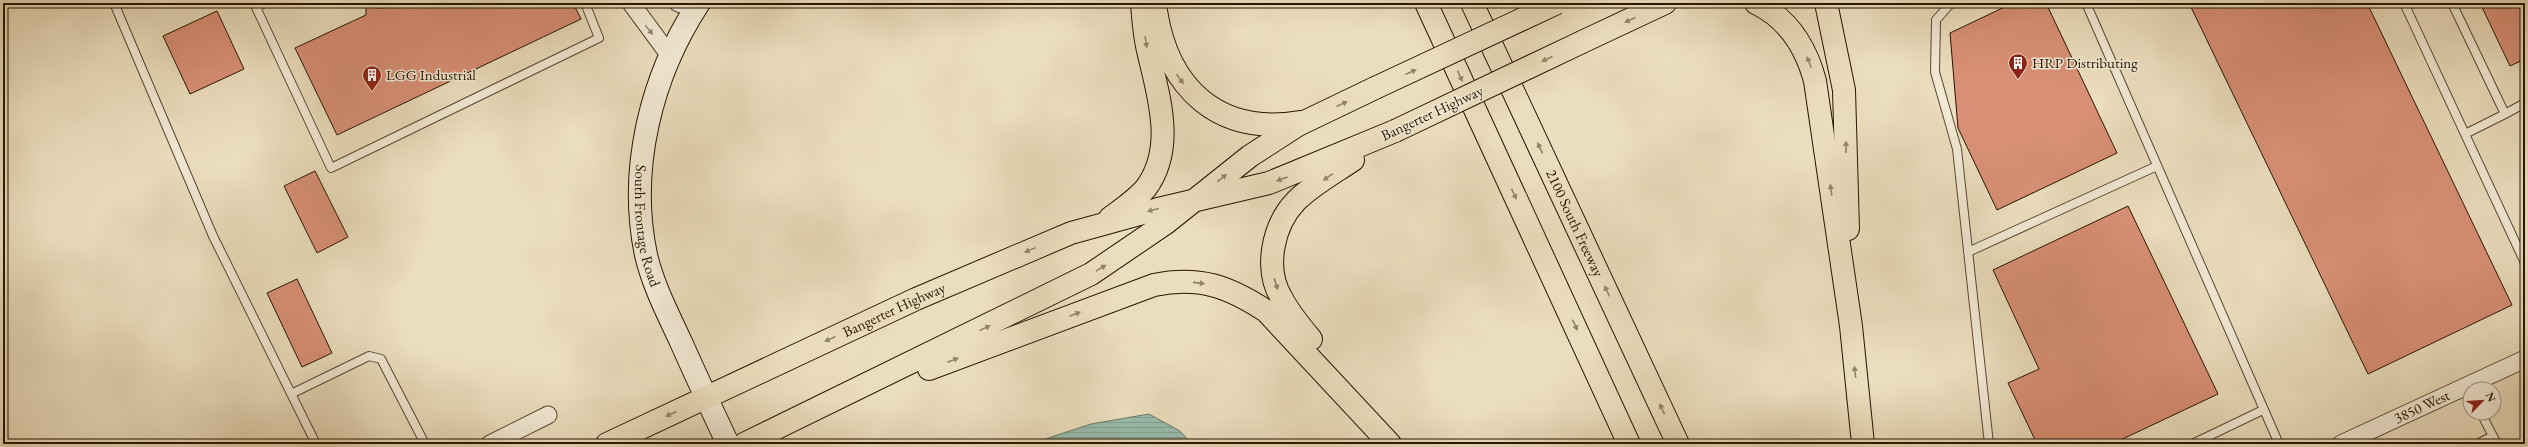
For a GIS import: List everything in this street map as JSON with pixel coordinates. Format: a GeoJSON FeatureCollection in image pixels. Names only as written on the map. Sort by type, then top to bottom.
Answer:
{"type":"FeatureCollection","features":[{"type":"Feature","properties":{"kind":"highway"},"geometry":{"type":"LineString","coordinates":[[1101,224],[1133,201],[1145,189],[1152,177],[1162,151],[1163,121],[1146,43],[1142,3]]}},
{"type":"Feature","properties":{"kind":"highway"},"geometry":{"type":"LineString","coordinates":[[1154,3],[1161,38],[1170,62],[1185,85],[1202,102],[1224,114],[1256,123],[1285,124],[1309,120]]}},
{"type":"Feature","properties":{"kind":"highway"},"geometry":{"type":"LineString","coordinates":[[1426,3],[1629,444]]}},
{"type":"Feature","properties":{"kind":"highway","name":"2100 South Freeway"},"geometry":{"type":"LineString","coordinates":[[1472,3],[1678,444]]}},
{"type":"Feature","properties":{"kind":"highway","name":"Bangerter Highway"},"geometry":{"type":"LineString","coordinates":[[744,444],[1068,287],[1120,257],[1250,156],[1309,120],[1557,3]]}},
{"type":"Feature","properties":{"kind":"highway","name":"Bangerter Highway"},"geometry":{"type":"LineString","coordinates":[[607,444],[964,278],[1071,233],[1101,224],[1269,184],[1395,131],[1665,3]]}},
{"type":"Feature","properties":{"kind":"highway"},"geometry":{"type":"LineString","coordinates":[[1756,3],[1778,17],[1793,32],[1812,70],[1851,326],[1863,444]]}},
{"type":"Feature","properties":{"kind":"highway"},"geometry":{"type":"LineString","coordinates":[[1826,3],[1844,90],[1846,113],[1851,326]]}},
{"type":"Feature","properties":{"kind":"highway"},"geometry":{"type":"LineString","coordinates":[[1395,131],[1309,190],[1296,201],[1286,213],[1277,232],[1272,265],[1274,282],[1280,297],[1295,320],[1403,444]]}},
{"type":"Feature","properties":{"kind":"highway"},"geometry":{"type":"LineString","coordinates":[[799,418],[1128,294],[1154,285],[1185,281],[1225,288],[1266,311],[1390,444]]}},
{"type":"Feature","properties":{"kind":"street"},"geometry":{"type":"LineString","coordinates":[[630,3],[670,56]]}},
{"type":"Feature","properties":{"kind":"street","name":"South Frontage Road"},"geometry":{"type":"LineString","coordinates":[[691,5],[670,56],[650,114],[640,165],[640,209],[646,255],[663,304],[728,444]]}},
{"type":"Feature","properties":{"kind":"street","name":"3850 West"},"geometry":{"type":"LineString","coordinates":[[2483,381],[2525,358]]}},
{"type":"Feature","properties":{"kind":"street","name":"3850 West"},"geometry":{"type":"LineString","coordinates":[[2341,444],[2462,392]]}},
{"type":"Feature","properties":{"kind":"street"},"geometry":{"type":"LineString","coordinates":[[490,444],[548,415]]}},
{"type":"Feature","properties":{"kind":"lane"},"geometry":{"type":"LineString","coordinates":[[114,3],[213,236],[316,444]]}},
{"type":"Feature","properties":{"kind":"lane"},"geometry":{"type":"LineString","coordinates":[[265,3],[255,5],[331,168],[599,38],[585,3]]}},
{"type":"Feature","properties":{"kind":"lane"},"geometry":{"type":"LineString","coordinates":[[1951,3],[1936,20],[1935,72],[1957,150],[1989,444]]}},
{"type":"Feature","properties":{"kind":"lane"},"geometry":{"type":"LineString","coordinates":[[2086,3],[2279,444]]}},
{"type":"Feature","properties":{"kind":"lane"},"geometry":{"type":"LineString","coordinates":[[2404,3],[2525,263]]}},
{"type":"Feature","properties":{"kind":"lane"},"geometry":{"type":"LineString","coordinates":[[2452,3],[2505,114]]}},
{"type":"Feature","properties":{"kind":"lane"},"geometry":{"type":"LineString","coordinates":[[2465,134],[2525,103]]}},
{"type":"Feature","properties":{"kind":"lane"},"geometry":{"type":"LineString","coordinates":[[1968,252],[2157,166]]}},
{"type":"Feature","properties":{"kind":"lane"},"geometry":{"type":"LineString","coordinates":[[291,394],[369,356],[381,359],[425,444]]}},
{"type":"Feature","properties":{"kind":"lane"},"geometry":{"type":"LineString","coordinates":[[2192,444],[2263,410]]}},
{"type":"Feature","properties":{"kind":"lane"},"geometry":{"type":"LineString","coordinates":[[2477,444],[2495,440],[2485,421]]}},
{"type":"Feature","properties":{"kind":"shaded area"},"geometry":{"type":"Polygon","coordinates":[[[1149,414],[1180,431],[1192,444],[1030,444],[1091,424],[1149,414]]]}},
{"type":"Feature","properties":{"kind":"building","name":"LGG Industrial"},"geometry":{"type":"Polygon","coordinates":[[[383,3],[573,3],[581,19],[337,135],[295,48],[366,15],[366,7],[383,8],[383,3]]]}},
{"type":"Feature","properties":{"kind":"building","name":"HRP Distributing"},"geometry":{"type":"Polygon","coordinates":[[[2013,3],[2046,3],[2117,153],[1997,210],[1958,128],[1950,33],[2013,3]]]}},
{"type":"Feature","properties":{"kind":"building"},"geometry":{"type":"Polygon","coordinates":[[[2189,3],[2367,3],[2512,305],[2368,374],[2189,3]]]}},
{"type":"Feature","properties":{"kind":"building"},"geometry":{"type":"Polygon","coordinates":[[[2480,3],[2525,3],[2525,59],[2510,66],[2480,3]]]}},
{"type":"Feature","properties":{"kind":"building"},"geometry":{"type":"Polygon","coordinates":[[[217,11],[244,69],[190,94],[163,36],[217,11]]]}},
{"type":"Feature","properties":{"kind":"building"},"geometry":{"type":"Polygon","coordinates":[[[315,171],[348,237],[317,253],[284,186],[315,171]]]}},
{"type":"Feature","properties":{"kind":"building"},"geometry":{"type":"Polygon","coordinates":[[[2128,206],[2218,394],[2112,444],[2037,444],[2008,383],[2039,369],[1993,270],[2128,206]]]}},
{"type":"Feature","properties":{"kind":"building"},"geometry":{"type":"Polygon","coordinates":[[[297,279],[332,353],[302,367],[267,293],[297,279]]]}},
{"type":"Feature","properties":{"kind":"place","name":"HRP Distributing"},"geometry":{"type":"Point","coordinates":[2018,80]}},
{"type":"Feature","properties":{"kind":"place","name":"LGG Industrial"},"geometry":{"type":"Point","coordinates":[372,92]}}]}
